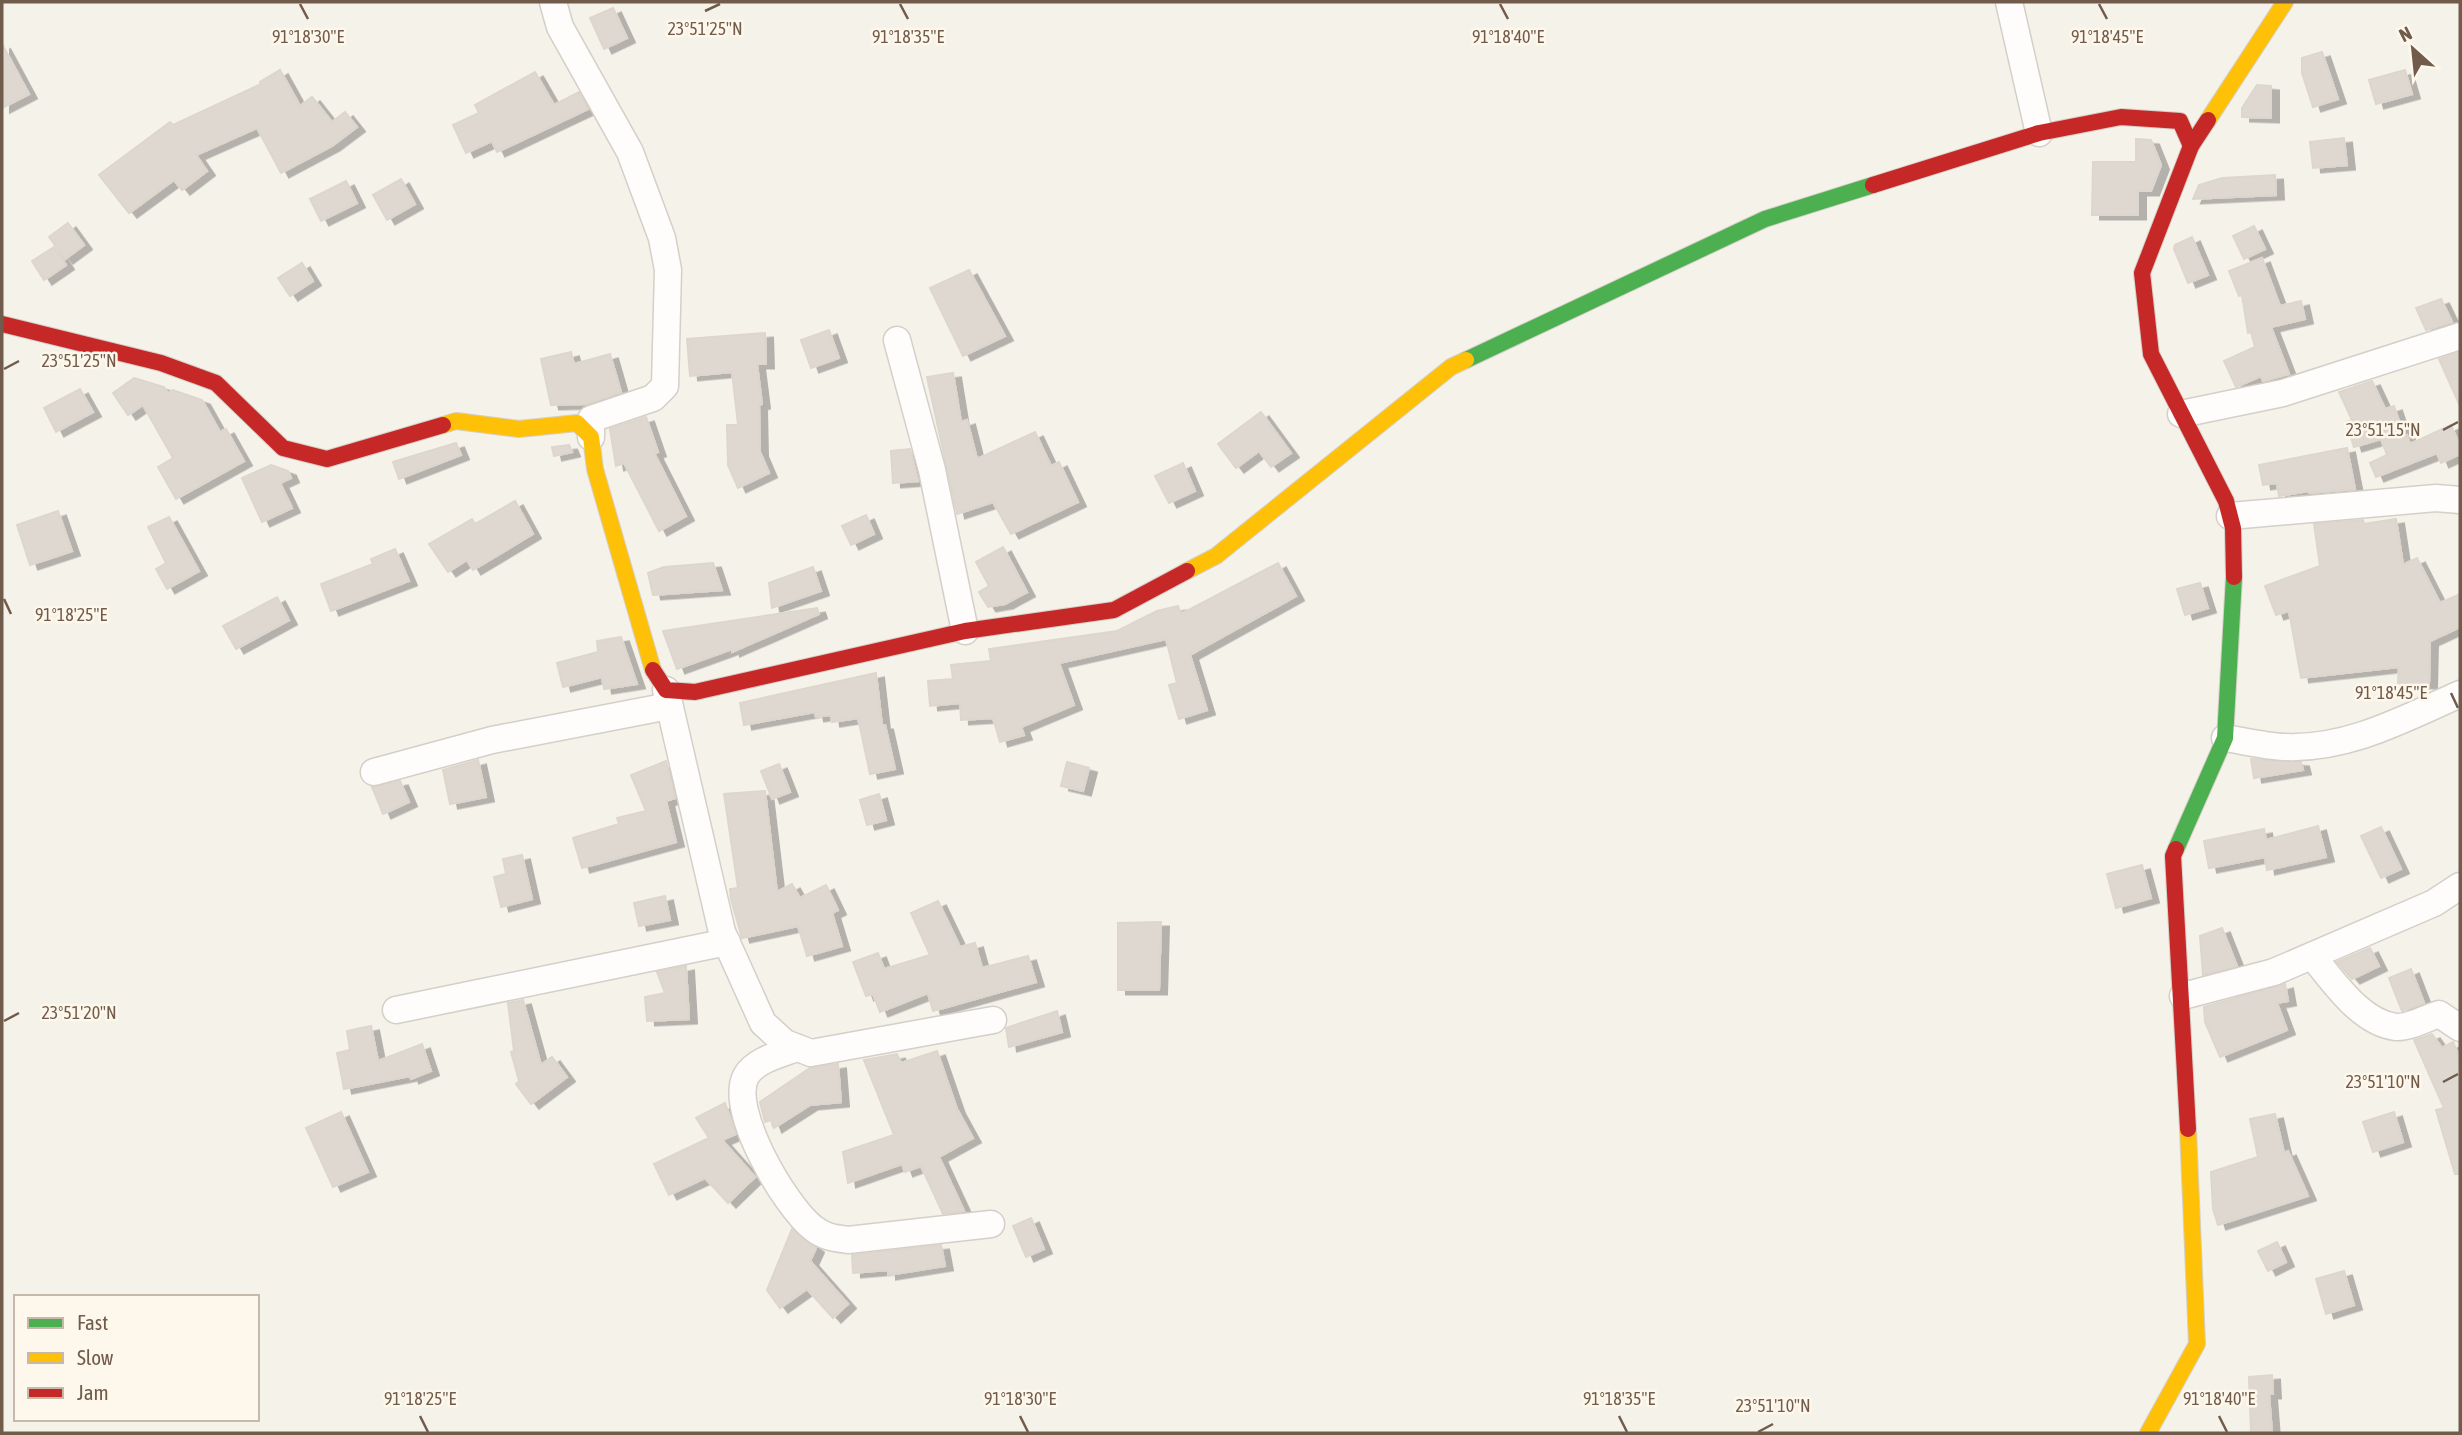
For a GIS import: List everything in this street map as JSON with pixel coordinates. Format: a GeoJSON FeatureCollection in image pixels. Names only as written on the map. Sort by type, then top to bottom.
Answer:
{"type":"FeatureCollection","features":[{"type":"Feature","properties":{"kind":"street"},"geometry":{"type":"LineString","coordinates":[[553,2],[560,27],[575,57],[630,152],[662,238],[668,270],[666,386],[653,398],[591,419],[591,437],[595,469],[652,669],[668,698],[727,942],[763,1023],[785,1043],[811,1053],[993,1020]]}},
{"type":"Feature","properties":{"kind":"street"},"geometry":{"type":"LineString","coordinates":[[2009,2],[2039,133]]}},
{"type":"Feature","properties":{"kind":"street"},"geometry":{"type":"LineString","coordinates":[[2148,1433],[2197,1344],[2183,996],[2173,856],[2225,738],[2234,608],[2230,516],[2226,502],[2151,354],[2143,273],[2191,146],[2285,2]]}},
{"type":"Feature","properties":{"kind":"street"},"geometry":{"type":"LineString","coordinates":[[374,772],[492,740],[668,698],[965,631],[1114,610],[1216,556],[1451,367],[1765,219],[2039,133],[2121,117],[2180,121],[2191,146]]}},
{"type":"Feature","properties":{"kind":"street"},"geometry":{"type":"LineString","coordinates":[[2,324],[161,363],[216,383],[283,448],[327,459],[456,421],[519,429],[577,424],[591,437]]}},
{"type":"Feature","properties":{"kind":"street"},"geometry":{"type":"LineString","coordinates":[[2181,414],[2283,393],[2460,336]]}},
{"type":"Feature","properties":{"kind":"street"},"geometry":{"type":"LineString","coordinates":[[897,340],[932,470],[965,631]]}},
{"type":"Feature","properties":{"kind":"street"},"geometry":{"type":"LineString","coordinates":[[2230,516],[2436,498],[2460,500]]}},
{"type":"Feature","properties":{"kind":"street"},"geometry":{"type":"LineString","coordinates":[[2225,738],[2284,747],[2323,744],[2370,734],[2460,694]]}},
{"type":"Feature","properties":{"kind":"street"},"geometry":{"type":"LineString","coordinates":[[2183,996],[2274,972],[2434,903],[2460,886]]}},
{"type":"Feature","properties":{"kind":"street"},"geometry":{"type":"LineString","coordinates":[[396,1010],[727,942]]}},
{"type":"Feature","properties":{"kind":"street"},"geometry":{"type":"LineString","coordinates":[[2312,956],[2350,1000],[2373,1017],[2397,1027],[2439,1014],[2460,1028]]}},
{"type":"Feature","properties":{"kind":"street"},"geometry":{"type":"LineString","coordinates":[[797,1048],[760,1063],[747,1073],[741,1086],[742,1104],[764,1159],[788,1200],[811,1227],[825,1237],[848,1240],[991,1224]]}},
{"type":"Feature","properties":{"kind":"building"},"geometry":{"type":"Polygon","coordinates":[[[613,8],[627,38],[604,49],[590,18],[613,8]]]}},
{"type":"Feature","properties":{"kind":"building"},"geometry":{"type":"Polygon","coordinates":[[[2,44],[29,94],[2,108],[2,44]]]}},
{"type":"Feature","properties":{"kind":"building"},"geometry":{"type":"Polygon","coordinates":[[[2322,52],[2338,99],[2313,107],[2302,73],[2302,58],[2322,52]]]}},
{"type":"Feature","properties":{"kind":"building"},"geometry":{"type":"Polygon","coordinates":[[[280,70],[300,106],[312,97],[332,122],[345,112],[357,127],[332,146],[281,173],[257,128],[196,155],[207,171],[182,190],[174,180],[129,213],[99,175],[170,122],[173,125],[261,84],[260,82],[280,70]]]}},
{"type":"Feature","properties":{"kind":"building"},"geometry":{"type":"Polygon","coordinates":[[[2405,70],[2412,94],[2376,104],[2369,80],[2405,70]]]}},
{"type":"Feature","properties":{"kind":"building"},"geometry":{"type":"Polygon","coordinates":[[[535,72],[554,105],[579,92],[588,109],[497,152],[492,141],[466,153],[453,125],[479,113],[475,105],[535,72]]]}},
{"type":"Feature","properties":{"kind":"building"},"geometry":{"type":"Polygon","coordinates":[[[2257,85],[2271,86],[2271,118],[2242,117],[2242,108],[2257,85]]]}},
{"type":"Feature","properties":{"kind":"building"},"geometry":{"type":"Polygon","coordinates":[[[2344,138],[2347,165],[2313,168],[2310,142],[2344,138]]]}},
{"type":"Feature","properties":{"kind":"building"},"geometry":{"type":"Polygon","coordinates":[[[2136,139],[2151,140],[2161,165],[2151,191],[2138,191],[2138,215],[2092,215],[2093,162],[2136,162],[2136,139]]]}},
{"type":"Feature","properties":{"kind":"building"},"geometry":{"type":"Polygon","coordinates":[[[2275,175],[2276,195],[2193,199],[2199,185],[2222,178],[2275,175]]]}},
{"type":"Feature","properties":{"kind":"building"},"geometry":{"type":"Polygon","coordinates":[[[401,179],[415,204],[387,220],[373,195],[401,179]]]}},
{"type":"Feature","properties":{"kind":"building"},"geometry":{"type":"Polygon","coordinates":[[[346,181],[357,203],[321,221],[310,199],[346,181]]]}},
{"type":"Feature","properties":{"kind":"building"},"geometry":{"type":"Polygon","coordinates":[[[68,223],[84,245],[65,259],[49,237],[68,223]]]}},
{"type":"Feature","properties":{"kind":"building"},"geometry":{"type":"Polygon","coordinates":[[[2254,226],[2265,249],[2244,259],[2233,236],[2254,226]]]}},
{"type":"Feature","properties":{"kind":"building"},"geometry":{"type":"Polygon","coordinates":[[[2192,237],[2208,275],[2188,283],[2174,249],[2175,245],[2192,237]]]}},
{"type":"Feature","properties":{"kind":"building"},"geometry":{"type":"Polygon","coordinates":[[[54,247],[66,265],[44,280],[32,261],[54,247]]]}},
{"type":"Feature","properties":{"kind":"building"},"geometry":{"type":"Polygon","coordinates":[[[2262,258],[2280,306],[2301,301],[2305,319],[2271,327],[2289,374],[2263,381],[2261,376],[2236,387],[2224,361],[2255,347],[2251,332],[2248,333],[2242,295],[2239,296],[2229,271],[2262,258]]]}},
{"type":"Feature","properties":{"kind":"building"},"geometry":{"type":"Polygon","coordinates":[[[302,263],[313,281],[290,296],[278,278],[302,263]]]}},
{"type":"Feature","properties":{"kind":"building"},"geometry":{"type":"Polygon","coordinates":[[[969,270],[1005,336],[963,356],[930,288],[969,270]]]}},
{"type":"Feature","properties":{"kind":"building"},"geometry":{"type":"Polygon","coordinates":[[[2441,299],[2452,322],[2426,330],[2416,308],[2441,299]]]}},
{"type":"Feature","properties":{"kind":"building"},"geometry":{"type":"Polygon","coordinates":[[[829,330],[839,358],[811,368],[801,340],[829,330]]]}},
{"type":"Feature","properties":{"kind":"building"},"geometry":{"type":"Polygon","coordinates":[[[765,333],[766,364],[757,364],[762,404],[759,405],[760,452],[769,473],[738,488],[728,465],[727,425],[738,425],[732,372],[690,376],[687,339],[765,333]]]}},
{"type":"Feature","properties":{"kind":"building"},"geometry":{"type":"Polygon","coordinates":[[[571,352],[574,364],[610,354],[621,392],[586,404],[551,405],[541,359],[571,352]]]}},
{"type":"Feature","properties":{"kind":"building"},"geometry":{"type":"Polygon","coordinates":[[[2460,352],[2460,406],[2439,359],[2460,352]]]}},
{"type":"Feature","properties":{"kind":"building"},"geometry":{"type":"Polygon","coordinates":[[[953,373],[961,422],[967,420],[977,459],[1035,432],[1051,466],[1059,462],[1078,502],[1011,534],[993,502],[957,514],[927,377],[953,373]]]}},
{"type":"Feature","properties":{"kind":"building"},"geometry":{"type":"Polygon","coordinates":[[[134,378],[164,387],[168,393],[173,390],[202,400],[220,432],[226,429],[244,461],[176,499],[158,467],[173,458],[143,405],[128,415],[113,393],[134,378]]]}},
{"type":"Feature","properties":{"kind":"building"},"geometry":{"type":"Polygon","coordinates":[[[2372,381],[2385,409],[2394,406],[2404,436],[2407,435],[2410,444],[2451,425],[2460,446],[2460,454],[2441,463],[2437,453],[2376,477],[2370,463],[2387,455],[2381,439],[2354,447],[2346,422],[2352,420],[2339,392],[2372,381]]]}},
{"type":"Feature","properties":{"kind":"building"},"geometry":{"type":"Polygon","coordinates":[[[80,389],[93,412],[56,432],[44,408],[80,389]]]}},
{"type":"Feature","properties":{"kind":"building"},"geometry":{"type":"Polygon","coordinates":[[[1261,412],[1291,453],[1271,467],[1259,451],[1236,468],[1218,444],[1261,412]]]}},
{"type":"Feature","properties":{"kind":"building"},"geometry":{"type":"Polygon","coordinates":[[[646,417],[658,452],[654,453],[686,516],[659,531],[624,463],[616,466],[610,429],[646,417]]]}},
{"type":"Feature","properties":{"kind":"building"},"geometry":{"type":"Polygon","coordinates":[[[456,443],[461,455],[399,479],[393,462],[456,443]]]}},
{"type":"Feature","properties":{"kind":"building"},"geometry":{"type":"Polygon","coordinates":[[[569,445],[572,452],[554,456],[552,447],[569,445]]]}},
{"type":"Feature","properties":{"kind":"building"},"geometry":{"type":"Polygon","coordinates":[[[2347,448],[2355,489],[2309,491],[2279,496],[2277,483],[2263,485],[2259,465],[2347,448]]]}},
{"type":"Feature","properties":{"kind":"building"},"geometry":{"type":"Polygon","coordinates":[[[910,449],[918,481],[893,483],[891,451],[910,449]]]}},
{"type":"Feature","properties":{"kind":"building"},"geometry":{"type":"Polygon","coordinates":[[[1183,463],[1195,491],[1169,503],[1155,476],[1183,463]]]}},
{"type":"Feature","properties":{"kind":"building"},"geometry":{"type":"Polygon","coordinates":[[[271,465],[288,471],[291,478],[280,483],[292,508],[262,522],[242,478],[271,465]]]}},
{"type":"Feature","properties":{"kind":"building"},"geometry":{"type":"Polygon","coordinates":[[[515,501],[533,534],[473,570],[467,560],[448,572],[429,544],[472,519],[475,524],[515,501]]]}},
{"type":"Feature","properties":{"kind":"building"},"geometry":{"type":"Polygon","coordinates":[[[58,511],[72,551],[30,565],[17,525],[58,511]]]}},
{"type":"Feature","properties":{"kind":"building"},"geometry":{"type":"Polygon","coordinates":[[[866,515],[874,534],[851,545],[842,526],[866,515]]]}},
{"type":"Feature","properties":{"kind":"building"},"geometry":{"type":"Polygon","coordinates":[[[169,517],[199,571],[167,589],[156,569],[166,563],[148,527],[169,517]]]}},
{"type":"Feature","properties":{"kind":"building"},"geometry":{"type":"Polygon","coordinates":[[[2396,519],[2403,565],[2417,558],[2440,603],[2460,594],[2460,627],[2430,641],[2429,684],[2398,683],[2399,667],[2301,678],[2289,611],[2276,615],[2265,586],[2320,566],[2314,524],[2363,520],[2364,524],[2396,519]]]}},
{"type":"Feature","properties":{"kind":"building"},"geometry":{"type":"Polygon","coordinates":[[[1003,547],[1027,592],[1005,604],[988,607],[979,592],[989,586],[976,562],[1003,547]]]}},
{"type":"Feature","properties":{"kind":"building"},"geometry":{"type":"Polygon","coordinates":[[[395,549],[409,581],[331,611],[321,584],[373,564],[371,559],[395,549]]]}},
{"type":"Feature","properties":{"kind":"building"},"geometry":{"type":"Polygon","coordinates":[[[713,563],[722,590],[653,595],[648,573],[664,567],[713,563]]]}},
{"type":"Feature","properties":{"kind":"building"},"geometry":{"type":"Polygon","coordinates":[[[1278,563],[1296,596],[1190,655],[1207,710],[1179,719],[1169,685],[1177,683],[1166,639],[1059,663],[1074,705],[1021,727],[1024,735],[1000,742],[993,718],[961,720],[960,703],[930,706],[928,681],[953,679],[951,665],[991,661],[989,649],[1117,631],[1157,611],[1178,606],[1181,614],[1278,563]]]}},
{"type":"Feature","properties":{"kind":"building"},"geometry":{"type":"Polygon","coordinates":[[[813,567],[821,591],[772,608],[769,583],[813,567]]]}},
{"type":"Feature","properties":{"kind":"building"},"geometry":{"type":"Polygon","coordinates":[[[2200,583],[2208,608],[2185,615],[2177,589],[2200,583]]]}},
{"type":"Feature","properties":{"kind":"building"},"geometry":{"type":"Polygon","coordinates":[[[277,597],[289,620],[236,649],[223,626],[277,597]]]}},
{"type":"Feature","properties":{"kind":"building"},"geometry":{"type":"Polygon","coordinates":[[[817,608],[819,614],[732,652],[732,649],[677,669],[663,631],[817,608]]]}},
{"type":"Feature","properties":{"kind":"building"},"geometry":{"type":"Polygon","coordinates":[[[621,637],[637,684],[604,689],[602,677],[563,687],[557,663],[598,652],[597,641],[621,637]]]}},
{"type":"Feature","properties":{"kind":"building"},"geometry":{"type":"Polygon","coordinates":[[[876,673],[882,725],[885,725],[895,769],[870,774],[858,718],[832,722],[831,715],[816,717],[815,712],[744,725],[740,703],[876,673]]]}},
{"type":"Feature","properties":{"kind":"building"},"geometry":{"type":"Polygon","coordinates":[[[2251,759],[2301,762],[2303,770],[2254,778],[2251,759]]]}},
{"type":"Feature","properties":{"kind":"building"},"geometry":{"type":"Polygon","coordinates":[[[478,760],[486,797],[450,804],[443,770],[478,760]]]}},
{"type":"Feature","properties":{"kind":"building"},"geometry":{"type":"Polygon","coordinates":[[[666,761],[675,798],[666,801],[676,842],[582,868],[573,838],[619,824],[617,818],[646,811],[631,775],[666,761]]]}},
{"type":"Feature","properties":{"kind":"building"},"geometry":{"type":"Polygon","coordinates":[[[1067,762],[1089,768],[1083,791],[1061,786],[1067,762]]]}},
{"type":"Feature","properties":{"kind":"building"},"geometry":{"type":"Polygon","coordinates":[[[779,764],[790,792],[772,799],[761,771],[779,764]]]}},
{"type":"Feature","properties":{"kind":"building"},"geometry":{"type":"Polygon","coordinates":[[[400,781],[409,802],[383,814],[372,787],[400,781]]]}},
{"type":"Feature","properties":{"kind":"building"},"geometry":{"type":"Polygon","coordinates":[[[765,791],[777,892],[792,884],[800,898],[826,885],[838,910],[832,913],[842,946],[807,956],[798,926],[742,938],[731,899],[730,889],[738,888],[724,794],[765,791]]]}},
{"type":"Feature","properties":{"kind":"building"},"geometry":{"type":"Polygon","coordinates":[[[879,794],[886,820],[867,825],[860,800],[879,794]]]}},
{"type":"Feature","properties":{"kind":"building"},"geometry":{"type":"Polygon","coordinates":[[[2318,826],[2326,857],[2267,870],[2265,857],[2209,868],[2204,841],[2264,829],[2266,840],[2318,826]]]}},
{"type":"Feature","properties":{"kind":"building"},"geometry":{"type":"Polygon","coordinates":[[[2381,827],[2401,869],[2381,878],[2361,836],[2381,827]]]}},
{"type":"Feature","properties":{"kind":"building"},"geometry":{"type":"Polygon","coordinates":[[[522,855],[532,899],[501,907],[494,877],[506,874],[503,859],[522,855]]]}},
{"type":"Feature","properties":{"kind":"building"},"geometry":{"type":"Polygon","coordinates":[[[2142,865],[2151,898],[2116,908],[2107,874],[2142,865]]]}},
{"type":"Feature","properties":{"kind":"building"},"geometry":{"type":"Polygon","coordinates":[[[665,896],[670,920],[639,926],[634,903],[665,896]]]}},
{"type":"Feature","properties":{"kind":"building"},"geometry":{"type":"Polygon","coordinates":[[[938,901],[960,947],[975,943],[982,968],[1028,956],[1036,982],[933,1011],[928,993],[880,1012],[873,994],[866,996],[853,962],[878,953],[884,969],[930,955],[911,913],[938,901]]]}},
{"type":"Feature","properties":{"kind":"building"},"geometry":{"type":"Polygon","coordinates":[[[1161,922],[1159,990],[1118,990],[1118,923],[1161,922]]]}},
{"type":"Feature","properties":{"kind":"building"},"geometry":{"type":"Polygon","coordinates":[[[2222,928],[2237,966],[2203,975],[2200,936],[2222,928]]]}},
{"type":"Feature","properties":{"kind":"building"},"geometry":{"type":"Polygon","coordinates":[[[2370,948],[2379,966],[2352,979],[2337,962],[2370,948]]]}},
{"type":"Feature","properties":{"kind":"building"},"geometry":{"type":"Polygon","coordinates":[[[686,966],[689,1019],[647,1021],[645,997],[665,993],[657,972],[686,966]]]}},
{"type":"Feature","properties":{"kind":"building"},"geometry":{"type":"Polygon","coordinates":[[[2411,969],[2424,1003],[2402,1011],[2389,978],[2411,969]]]}},
{"type":"Feature","properties":{"kind":"building"},"geometry":{"type":"Polygon","coordinates":[[[2285,984],[2288,1001],[2277,1003],[2287,1030],[2220,1057],[2205,1022],[2204,1007],[2285,984]]]}},
{"type":"Feature","properties":{"kind":"building"},"geometry":{"type":"Polygon","coordinates":[[[523,1000],[541,1065],[552,1057],[567,1077],[531,1104],[516,1084],[519,1081],[511,1052],[514,1051],[508,1003],[523,1000]]]}},
{"type":"Feature","properties":{"kind":"building"},"geometry":{"type":"Polygon","coordinates":[[[1057,1011],[1062,1032],[1009,1047],[1006,1028],[1057,1011]]]}},
{"type":"Feature","properties":{"kind":"building"},"geometry":{"type":"Polygon","coordinates":[[[371,1026],[378,1061],[422,1044],[431,1071],[411,1079],[410,1076],[344,1089],[337,1053],[350,1050],[347,1031],[371,1026]]]}},
{"type":"Feature","properties":{"kind":"building"},"geometry":{"type":"Polygon","coordinates":[[[2432,1034],[2442,1048],[2453,1042],[2460,1059],[2460,1174],[2455,1174],[2436,1110],[2444,1108],[2414,1040],[2432,1034]]]}},
{"type":"Feature","properties":{"kind":"building"},"geometry":{"type":"Polygon","coordinates":[[[937,1051],[957,1109],[973,1138],[939,1157],[964,1211],[943,1214],[921,1166],[905,1172],[902,1164],[848,1183],[843,1152],[894,1135],[864,1060],[897,1054],[901,1063],[937,1051]]]}},
{"type":"Feature","properties":{"kind":"building"},"geometry":{"type":"Polygon","coordinates":[[[838,1064],[841,1102],[810,1105],[774,1128],[771,1120],[765,1122],[760,1102],[810,1068],[838,1064]]]}},
{"type":"Feature","properties":{"kind":"building"},"geometry":{"type":"Polygon","coordinates":[[[725,1103],[736,1134],[722,1140],[755,1177],[728,1203],[705,1178],[669,1195],[654,1164],[709,1138],[696,1118],[725,1103]]]}},
{"type":"Feature","properties":{"kind":"building"},"geometry":{"type":"Polygon","coordinates":[[[341,1112],[368,1172],[333,1187],[306,1128],[341,1112]]]}},
{"type":"Feature","properties":{"kind":"building"},"geometry":{"type":"Polygon","coordinates":[[[2394,1112],[2403,1142],[2373,1152],[2363,1122],[2394,1112]]]}},
{"type":"Feature","properties":{"kind":"building"},"geometry":{"type":"Polygon","coordinates":[[[2275,1114],[2284,1153],[2288,1151],[2308,1196],[2218,1225],[2213,1209],[2211,1172],[2258,1157],[2250,1119],[2275,1114]]]}},
{"type":"Feature","properties":{"kind":"building"},"geometry":{"type":"Polygon","coordinates":[[[1031,1218],[1044,1249],[1026,1257],[1013,1226],[1031,1218]]]}},
{"type":"Feature","properties":{"kind":"building"},"geometry":{"type":"Polygon","coordinates":[[[792,1229],[816,1248],[810,1261],[848,1304],[833,1318],[807,1289],[780,1308],[767,1290],[792,1229]]]}},
{"type":"Feature","properties":{"kind":"building"},"geometry":{"type":"Polygon","coordinates":[[[2277,1242],[2286,1262],[2268,1271],[2258,1251],[2277,1242]]]}},
{"type":"Feature","properties":{"kind":"building"},"geometry":{"type":"Polygon","coordinates":[[[941,1245],[945,1266],[888,1275],[888,1270],[853,1273],[852,1255],[941,1245]]]}},
{"type":"Feature","properties":{"kind":"building"},"geometry":{"type":"Polygon","coordinates":[[[2344,1271],[2354,1305],[2326,1314],[2316,1279],[2344,1271]]]}},
{"type":"Feature","properties":{"kind":"building"},"geometry":{"type":"Polygon","coordinates":[[[2272,1375],[2273,1394],[2269,1394],[2272,1433],[2251,1433],[2249,1377],[2272,1375]]]}},
{"type":"Feature","properties":{"kind":"traffic: fast"},"geometry":{"type":"LineString","coordinates":[[1466,360],[1765,219],[1873,185]]}},
{"type":"Feature","properties":{"kind":"traffic: fast"},"geometry":{"type":"LineString","coordinates":[[2176,849],[2225,738],[2234,577]]}},
{"type":"Feature","properties":{"kind":"traffic: slow"},"geometry":{"type":"LineString","coordinates":[[2208,120],[2285,2]]}},
{"type":"Feature","properties":{"kind":"traffic: slow"},"geometry":{"type":"LineString","coordinates":[[1187,571],[1216,556],[1451,367],[1466,360]]}},
{"type":"Feature","properties":{"kind":"traffic: slow"},"geometry":{"type":"LineString","coordinates":[[443,425],[456,421],[519,429],[577,423],[591,437],[595,469],[653,670]]}},
{"type":"Feature","properties":{"kind":"traffic: slow"},"geometry":{"type":"LineString","coordinates":[[2148,1433],[2197,1344],[2188,1129]]}},
{"type":"Feature","properties":{"kind":"traffic: jam"},"geometry":{"type":"LineString","coordinates":[[1873,185],[2039,133],[2121,117],[2180,121],[2191,146]]}},
{"type":"Feature","properties":{"kind":"traffic: jam"},"geometry":{"type":"LineString","coordinates":[[2208,120],[2191,146],[2142,273],[2151,354],[2226,501],[2233,528],[2234,577]]}},
{"type":"Feature","properties":{"kind":"traffic: jam"},"geometry":{"type":"LineString","coordinates":[[2,324],[161,363],[216,383],[283,448],[327,459],[443,425]]}},
{"type":"Feature","properties":{"kind":"traffic: jam"},"geometry":{"type":"LineString","coordinates":[[653,670],[666,690],[695,692],[965,631],[1114,610],[1187,571]]}},
{"type":"Feature","properties":{"kind":"traffic: jam"},"geometry":{"type":"LineString","coordinates":[[2176,849],[2173,856],[2188,1129]]}}]}
